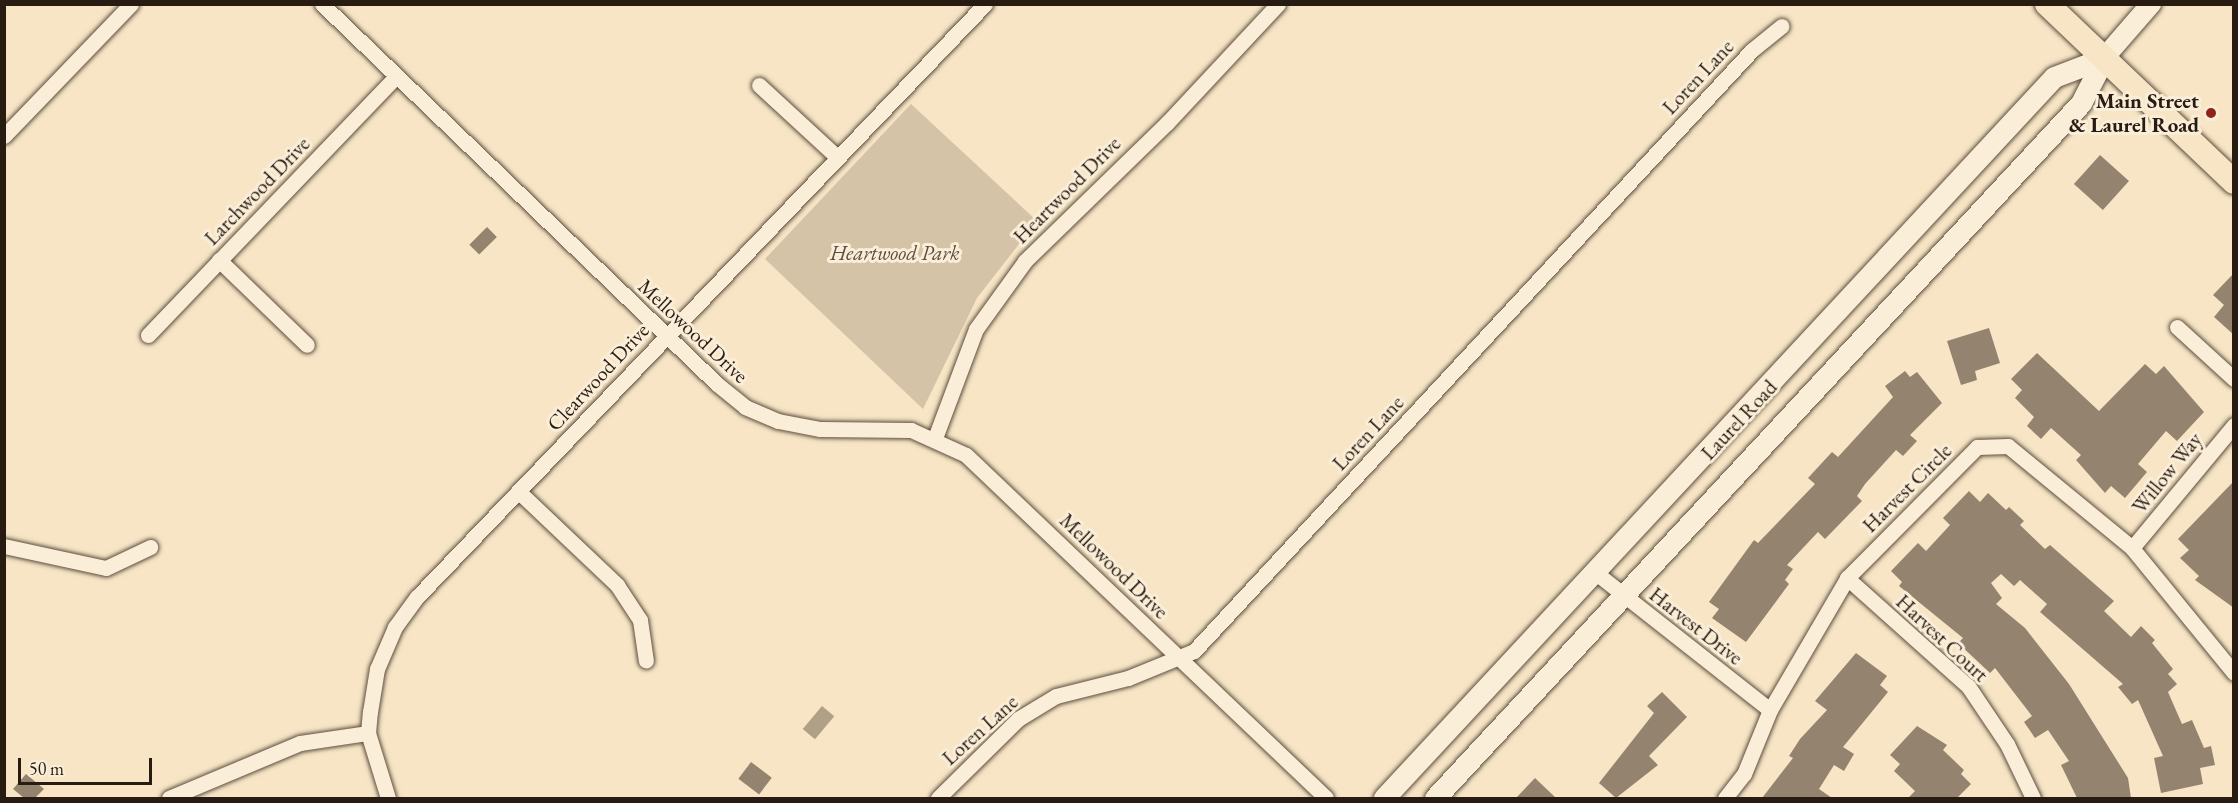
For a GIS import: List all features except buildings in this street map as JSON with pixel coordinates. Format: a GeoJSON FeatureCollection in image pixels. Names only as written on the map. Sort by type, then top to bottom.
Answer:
{"type":"FeatureCollection","features":[{"type":"Feature","properties":{"kind":"main road"},"geometry":{"type":"LineString","coordinates":[[2047,4],[2234,182]]}},
{"type":"Feature","properties":{"kind":"main road","name":"Laurel Road"},"geometry":{"type":"LineString","coordinates":[[1384,798],[1596,573],[2054,77],[2104,58]]}},
{"type":"Feature","properties":{"kind":"main road","name":"Laurel Road"},"geometry":{"type":"LineString","coordinates":[[1435,798],[2081,103],[2104,58]]}},
{"type":"Feature","properties":{"kind":"street"},"geometry":{"type":"LineString","coordinates":[[4,136],[131,4]]}},
{"type":"Feature","properties":{"kind":"street","name":"Mellowood Drive"},"geometry":{"type":"LineString","coordinates":[[322,4],[666,335],[745,407],[777,422],[819,429],[885,427],[935,438],[984,469],[1326,798]]}},
{"type":"Feature","properties":{"kind":"street","name":"Clearwood Drive"},"geometry":{"type":"LineString","coordinates":[[388,798],[368,733],[377,669],[395,627],[518,491],[836,156],[985,4]]}},
{"type":"Feature","properties":{"kind":"street","name":"Heartwood Drive"},"geometry":{"type":"LineString","coordinates":[[935,438],[976,329],[1025,261],[1167,123],[1278,4]]}},
{"type":"Feature","properties":{"kind":"street","name":"Laurel Road"},"geometry":{"type":"LineString","coordinates":[[2104,58],[2151,4]]}},
{"type":"Feature","properties":{"kind":"street","name":"Loren Lane"},"geometry":{"type":"LineString","coordinates":[[938,798],[1018,719],[1056,696],[1180,658],[1197,648],[1752,50],[1782,26]]}},
{"type":"Feature","properties":{"kind":"street","name":"Larchwood Drive"},"geometry":{"type":"LineString","coordinates":[[148,335],[396,76]]}},
{"type":"Feature","properties":{"kind":"street"},"geometry":{"type":"LineString","coordinates":[[759,85],[836,156]]}},
{"type":"Feature","properties":{"kind":"street"},"geometry":{"type":"LineString","coordinates":[[219,260],[307,345]]}},
{"type":"Feature","properties":{"kind":"street"},"geometry":{"type":"LineString","coordinates":[[2177,327],[2234,379]]}},
{"type":"Feature","properties":{"kind":"street","name":"Willow Way"},"geometry":{"type":"LineString","coordinates":[[2132,548],[2234,425]]}},
{"type":"Feature","properties":{"kind":"street","name":"Harvest Circle"},"geometry":{"type":"LineString","coordinates":[[1725,798],[1744,774],[1770,710],[1846,578],[1977,447],[2008,446],[2132,548],[2234,673]]}},
{"type":"Feature","properties":{"kind":"street"},"geometry":{"type":"LineString","coordinates":[[518,491],[617,585],[640,620],[646,661]]}},
{"type":"Feature","properties":{"kind":"street"},"geometry":{"type":"LineString","coordinates":[[4,546],[106,568],[150,547]]}},
{"type":"Feature","properties":{"kind":"street","name":"Harvest Drive"},"geometry":{"type":"LineString","coordinates":[[1596,573],[1770,710]]}},
{"type":"Feature","properties":{"kind":"street","name":"Harvest Court"},"geometry":{"type":"LineString","coordinates":[[1846,578],[1968,686],[2007,744],[2032,798]]}},
{"type":"Feature","properties":{"kind":"street"},"geometry":{"type":"LineString","coordinates":[[169,798],[300,742],[368,733]]}},
{"type":"Feature","properties":{"kind":"green space","name":"Heartwood Park"},"geometry":{"type":"Polygon","coordinates":[[[911,104],[1037,221],[977,298],[923,409],[765,259],[911,104]]]}},
{"type":"Feature","properties":{"kind":"shaded area"},"geometry":{"type":"Polygon","coordinates":[[[822,706],[834,716],[815,739],[803,729],[822,706]]]}},
{"type":"Feature","properties":{"kind":"place","name":"Main Street & Laurel Road"},"geometry":{"type":"Point","coordinates":[2211,113]}}]}
